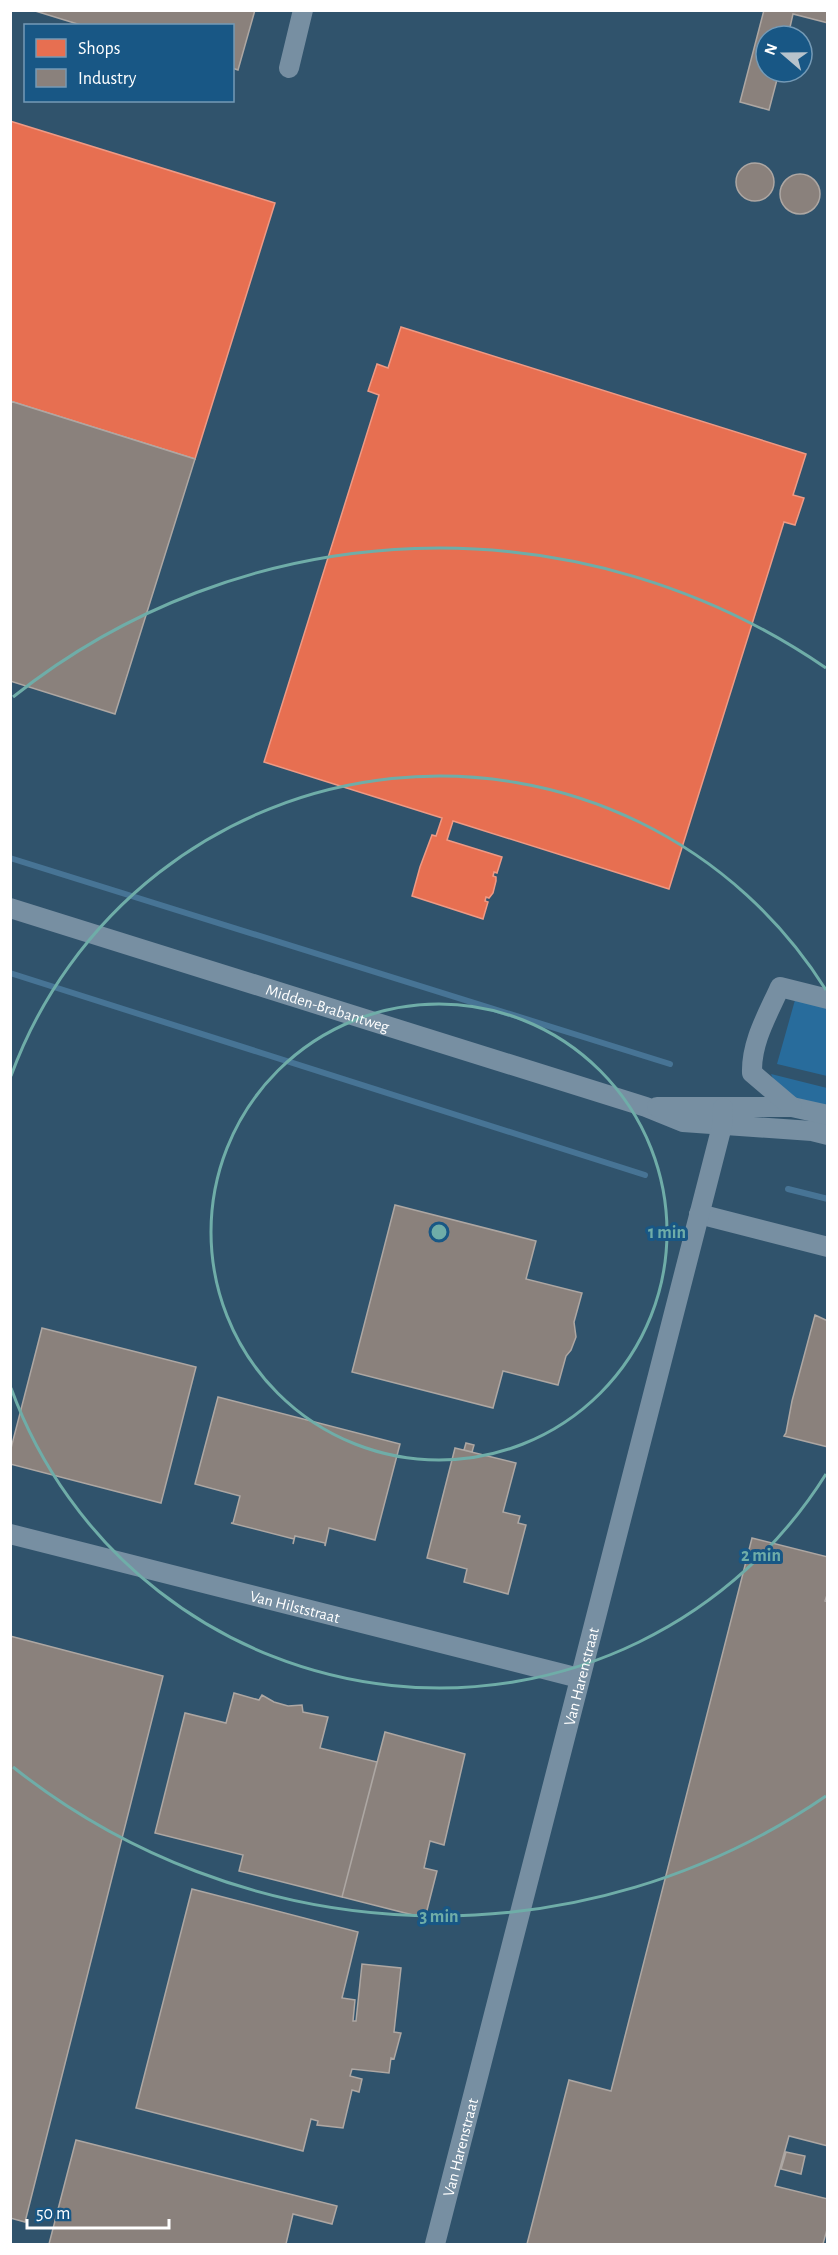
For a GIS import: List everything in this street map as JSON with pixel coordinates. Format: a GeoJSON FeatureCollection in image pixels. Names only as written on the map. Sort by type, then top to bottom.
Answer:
{"type":"FeatureCollection","features":[{"type":"Feature","properties":{"kind":"street"},"geometry":{"type":"LineString","coordinates":[[289,68],[303,10]]}},
{"type":"Feature","properties":{"kind":"street","name":"Midden-Brabantweg"},"geometry":{"type":"LineString","coordinates":[[10,908],[646,1107],[828,1135]]}},
{"type":"Feature","properties":{"kind":"street"},"geometry":{"type":"LineString","coordinates":[[792,1107],[752,1073],[752,1063],[762,1025],[780,987],[828,999]]}},
{"type":"Feature","properties":{"kind":"street","name":"Midden-Brabantweg"},"geometry":{"type":"LineString","coordinates":[[722,1117],[792,1107],[828,1115]]}},
{"type":"Feature","properties":{"kind":"street","name":"Van Harenstraat"},"geometry":{"type":"LineString","coordinates":[[435,2244],[722,1117]]}},
{"type":"Feature","properties":{"kind":"street"},"geometry":{"type":"LineString","coordinates":[[699,1214],[828,1247]]}},
{"type":"Feature","properties":{"kind":"street","name":"Van Hilststraat"},"geometry":{"type":"LineString","coordinates":[[10,1534],[579,1678]]}},
{"type":"Feature","properties":{"kind":"shaded area"},"geometry":{"type":"Polygon","coordinates":[[[795,1000],[827,1008],[827,1076],[777,1064],[795,1000]]]}},
{"type":"Feature","properties":{"kind":"shaded area"},"geometry":{"type":"Polygon","coordinates":[[[771,1074],[827,1088],[827,1106],[780,1094],[771,1074]]]}},
{"type":"Feature","properties":{"kind":"building: Shops"},"geometry":{"type":"Polygon","coordinates":[[[10,121],[275,203],[195,459],[10,401],[10,121]]]}},
{"type":"Feature","properties":{"kind":"building: Shops"},"geometry":{"type":"Polygon","coordinates":[[[401,327],[806,454],[793,495],[804,498],[795,525],[784,522],[669,889],[453,821],[447,840],[502,857],[497,873],[494,872],[493,876],[496,877],[496,881],[493,893],[489,898],[486,897],[485,901],[488,902],[483,919],[412,896],[432,835],[436,836],[442,818],[264,762],[379,395],[368,391],[377,364],[388,368],[401,327]]]}},
{"type":"Feature","properties":{"kind":"building: Industry"},"geometry":{"type":"Polygon","coordinates":[[[32,10],[255,10],[238,70],[234,69],[234,24],[78,24],[32,10]]]}},
{"type":"Feature","properties":{"kind":"building: Industry"},"geometry":{"type":"Polygon","coordinates":[[[764,10],[828,10],[828,23],[793,14],[791,24],[760,24],[764,10]]]}},
{"type":"Feature","properties":{"kind":"building: Industry"},"geometry":{"type":"Polygon","coordinates":[[[754,48],[754,84],[776,84],[769,110],[740,102],[754,48]]]}},
{"type":"Feature","properties":{"kind":"building: Industry"},"geometry":{"type":"Polygon","coordinates":[[[755,163],[769,168],[774,182],[769,196],[755,201],[741,196],[736,182],[741,168],[755,163]]]}},
{"type":"Feature","properties":{"kind":"building: Industry"},"geometry":{"type":"Polygon","coordinates":[[[800,174],[814,180],[820,194],[814,208],[800,214],[786,208],[780,194],[786,180],[800,174]]]}},
{"type":"Feature","properties":{"kind":"building: Industry"},"geometry":{"type":"Polygon","coordinates":[[[10,401],[195,459],[115,714],[10,681],[10,401]]]}},
{"type":"Feature","properties":{"kind":"building: Industry"},"geometry":{"type":"Polygon","coordinates":[[[395,1205],[536,1241],[526,1279],[582,1293],[574,1322],[576,1337],[566,1356],[558,1385],[503,1371],[493,1408],[352,1372],[395,1205]]]}},
{"type":"Feature","properties":{"kind":"building: Industry"},"geometry":{"type":"Polygon","coordinates":[[[815,1315],[828,1321],[828,1447],[784,1436],[815,1315]]]}},
{"type":"Feature","properties":{"kind":"building: Industry"},"geometry":{"type":"Polygon","coordinates":[[[42,1328],[196,1367],[161,1503],[10,1464],[10,1452],[42,1328]]]}},
{"type":"Feature","properties":{"kind":"building: Industry"},"geometry":{"type":"Polygon","coordinates":[[[218,1397],[400,1444],[375,1540],[329,1528],[325,1546],[325,1543],[295,1536],[293,1544],[294,1539],[231,1523],[233,1523],[240,1496],[195,1484],[218,1397]]]}},
{"type":"Feature","properties":{"kind":"building: Industry"},"geometry":{"type":"Polygon","coordinates":[[[466,1443],[474,1445],[472,1452],[464,1450],[466,1443]]]}},
{"type":"Feature","properties":{"kind":"building: Industry"},"geometry":{"type":"Polygon","coordinates":[[[455,1448],[516,1463],[503,1512],[520,1516],[518,1523],[526,1525],[508,1594],[464,1582],[467,1569],[427,1558],[455,1448]]]}},
{"type":"Feature","properties":{"kind":"building: Industry"},"geometry":{"type":"Polygon","coordinates":[[[752,1538],[828,1557],[828,1592],[825,1601],[828,1602],[828,2146],[789,2136],[775,2186],[828,2199],[828,2226],[823,2244],[527,2244],[569,2080],[611,2091],[752,1538]]]}},
{"type":"Feature","properties":{"kind":"building: Industry"},"geometry":{"type":"Polygon","coordinates":[[[10,1636],[163,1676],[25,2222],[10,2218],[10,1636]]]}},
{"type":"Feature","properties":{"kind":"building: Industry"},"geometry":{"type":"Polygon","coordinates":[[[234,1693],[259,1700],[262,1695],[288,1706],[302,1705],[303,1712],[328,1717],[320,1748],[377,1762],[342,1897],[239,1871],[243,1855],[155,1833],[185,1713],[226,1723],[234,1693]]]}},
{"type":"Feature","properties":{"kind":"building: Industry"},"geometry":{"type":"Polygon","coordinates":[[[385,1732],[465,1754],[444,1845],[430,1841],[424,1868],[437,1871],[425,1918],[342,1897],[385,1732]]]}},
{"type":"Feature","properties":{"kind":"building: Industry"},"geometry":{"type":"Polygon","coordinates":[[[192,1889],[358,1932],[342,1998],[355,2000],[353,2021],[356,2021],[362,1964],[401,1968],[394,2032],[401,2033],[394,2059],[391,2058],[389,2073],[352,2069],[350,2076],[362,2079],[359,2092],[352,2090],[343,2128],[317,2125],[318,2121],[311,2119],[303,2151],[136,2108],[192,1889]]]}},
{"type":"Feature","properties":{"kind":"building: Industry"},"geometry":{"type":"Polygon","coordinates":[[[76,2140],[337,2206],[332,2224],[293,2214],[286,2244],[49,2244],[76,2140]]]}},
{"type":"Feature","properties":{"kind":"building: Industry"},"geometry":{"type":"Polygon","coordinates":[[[786,2152],[805,2156],[801,2174],[781,2169],[786,2152]]]}},
{"type":"Feature","properties":{"kind":"waterway"},"geometry":{"type":"LineString","coordinates":[[10,858],[670,1064]]}},
{"type":"Feature","properties":{"kind":"waterway"},"geometry":{"type":"LineString","coordinates":[[10,973],[645,1175]]}},
{"type":"Feature","properties":{"kind":"waterway"},"geometry":{"type":"LineString","coordinates":[[788,1189],[828,1199]]}}]}
